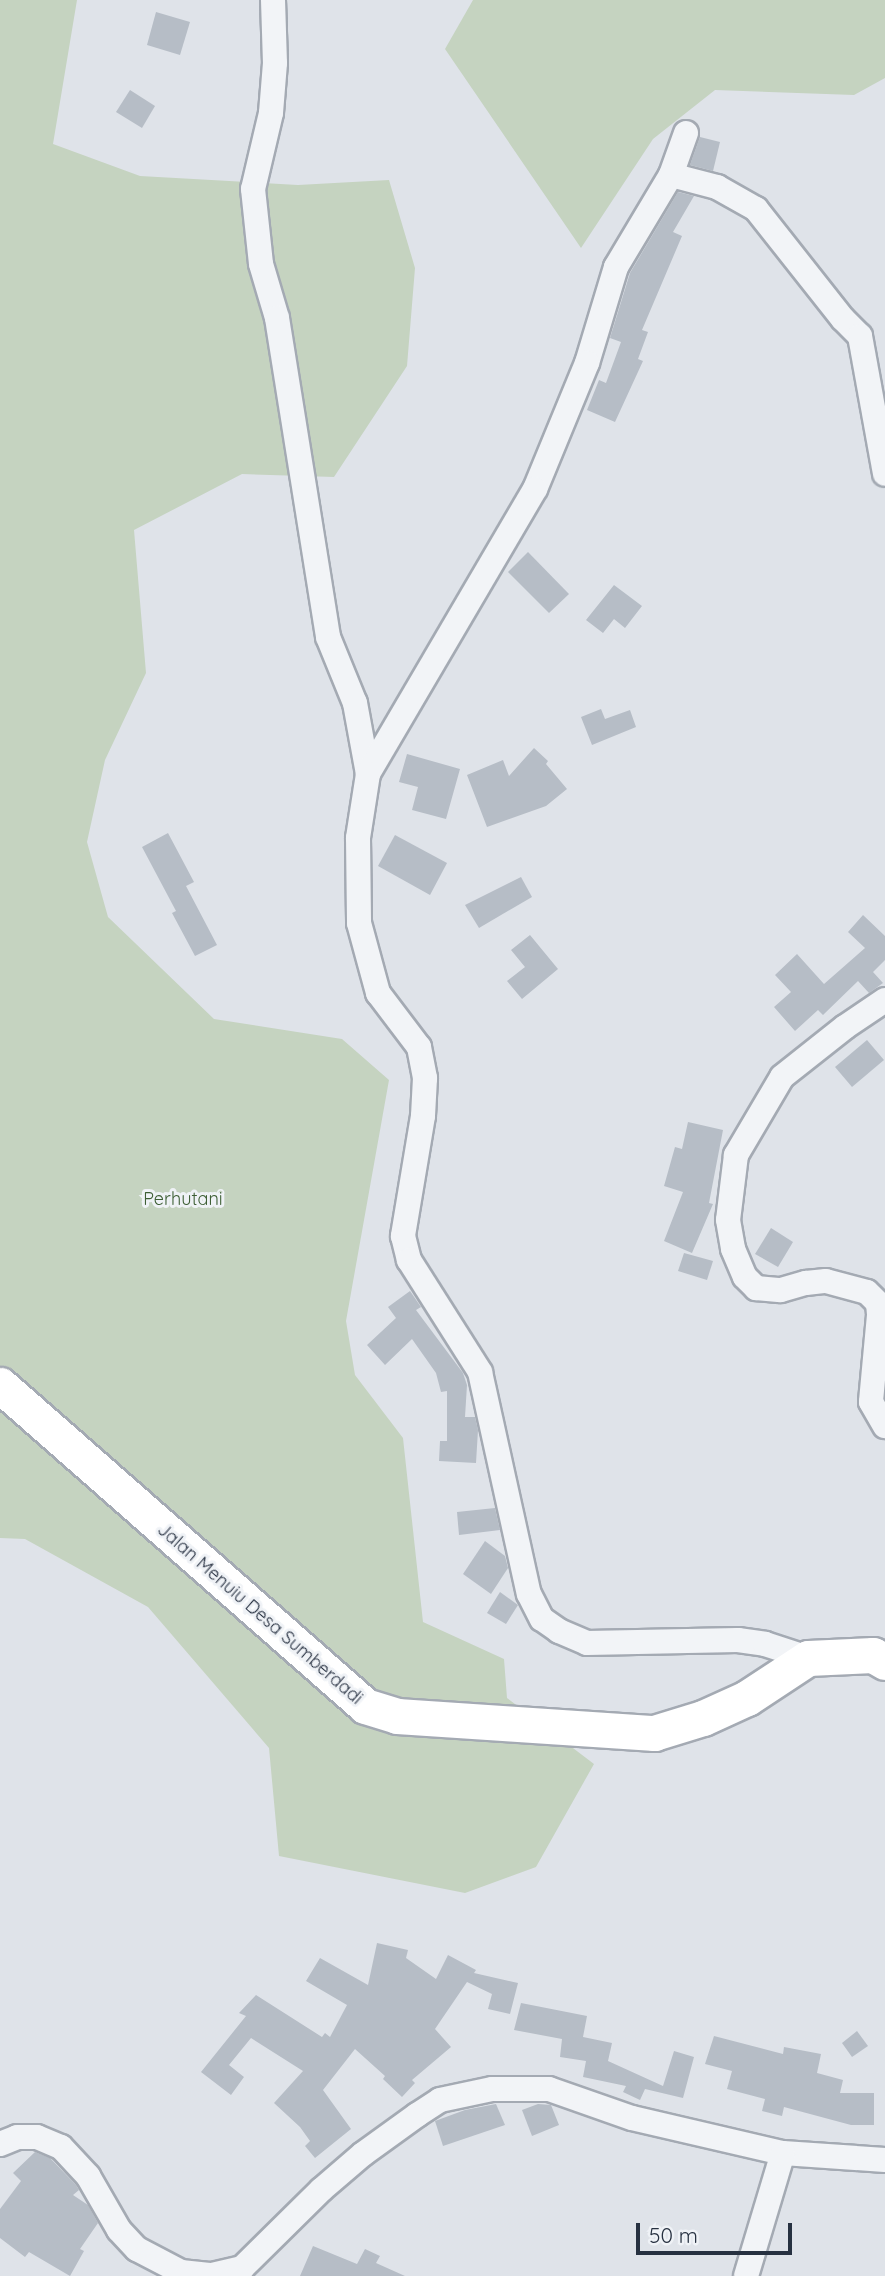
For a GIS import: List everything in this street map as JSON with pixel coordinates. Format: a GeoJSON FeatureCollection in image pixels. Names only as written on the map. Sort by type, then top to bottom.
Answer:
{"type":"FeatureCollection","features":[{"type":"Feature","properties":{"kind":"street"},"geometry":{"type":"LineString","coordinates":[[272,0],[275,62],[271,113],[253,189],[261,264],[277,318],[284,356],[328,637],[355,703],[368,774],[358,838],[359,923],[378,993],[419,1047],[425,1078],[423,1116],[403,1236],[410,1260],[480,1372],[528,1594],[542,1619],[559,1631],[587,1643],[738,1640],[765,1644],[808,1658],[873,1655],[885,1662]]}},
{"type":"Feature","properties":{"kind":"street"},"geometry":{"type":"LineString","coordinates":[[368,774],[535,489],[587,363],[617,267],[670,175],[686,133]]}},
{"type":"Feature","properties":{"kind":"street"},"geometry":{"type":"LineString","coordinates":[[670,175],[717,187],[756,209],[843,319],[860,336],[885,474]]}},
{"type":"Feature","properties":{"kind":"street"},"geometry":{"type":"LineString","coordinates":[[885,1000],[782,1077],[736,1155],[728,1220],[733,1249],[744,1277],[757,1288],[781,1290],[806,1283],[827,1282],[866,1292],[878,1303],[871,1402],[885,1426]]}},
{"type":"Feature","properties":{"kind":"street","name":"Jalan Menuiu Desa Sumberdadi"},"geometry":{"type":"LineString","coordinates":[[0,1385],[365,1706],[397,1716],[654,1733],[703,1718],[747,1698],[808,1658]]}},
{"type":"Feature","properties":{"kind":"street"},"geometry":{"type":"LineString","coordinates":[[0,2144],[17,2137],[37,2137],[61,2147],[88,2176],[119,2230],[137,2249],[181,2272],[213,2276],[243,2268],[321,2190],[363,2154],[440,2100],[492,2089],[549,2089],[777,2172],[885,2160]]}},
{"type":"Feature","properties":{"kind":"street"},"geometry":{"type":"LineString","coordinates":[[746,2276],[777,2172]]}},
{"type":"Feature","properties":{"kind":"green space","name":"Perhutani"},"geometry":{"type":"Polygon","coordinates":[[[0,0],[77,0],[53,144],[140,176],[298,185],[389,180],[415,268],[407,366],[334,477],[242,474],[134,530],[146,673],[105,760],[87,842],[108,917],[214,1019],[342,1039],[389,1080],[346,1321],[355,1375],[403,1438],[423,1622],[504,1659],[507,1698],[594,1764],[536,1867],[465,1893],[279,1856],[269,1748],[148,1607],[25,1539],[0,1538],[0,0]]]}},
{"type":"Feature","properties":{"kind":"green space"},"geometry":{"type":"Polygon","coordinates":[[[473,0],[885,0],[885,78],[854,95],[715,90],[653,139],[581,248],[445,49],[473,0]]]}},
{"type":"Feature","properties":{"kind":"building"},"geometry":{"type":"Polygon","coordinates":[[[156,12],[190,22],[180,55],[147,45],[156,12]]]}},
{"type":"Feature","properties":{"kind":"building"},"geometry":{"type":"Polygon","coordinates":[[[130,90],[155,106],[142,128],[116,112],[130,90]]]}},
{"type":"Feature","properties":{"kind":"building"},"geometry":{"type":"Polygon","coordinates":[[[700,137],[720,142],[713,171],[690,165],[700,137]]]}},
{"type":"Feature","properties":{"kind":"building"},"geometry":{"type":"Polygon","coordinates":[[[678,192],[694,196],[673,232],[682,236],[642,330],[648,332],[638,359],[643,361],[615,422],[587,410],[599,380],[606,383],[621,342],[610,338],[630,273],[678,192]]]}},
{"type":"Feature","properties":{"kind":"building"},"geometry":{"type":"Polygon","coordinates":[[[528,552],[569,594],[549,613],[508,572],[528,552]]]}},
{"type":"Feature","properties":{"kind":"building"},"geometry":{"type":"Polygon","coordinates":[[[614,585],[642,606],[625,628],[614,619],[603,633],[586,620],[614,585]]]}},
{"type":"Feature","properties":{"kind":"building"},"geometry":{"type":"Polygon","coordinates":[[[601,709],[605,719],[630,710],[636,727],[592,745],[581,717],[601,709]]]}},
{"type":"Feature","properties":{"kind":"building"},"geometry":{"type":"Polygon","coordinates":[[[534,748],[548,761],[546,764],[567,789],[546,806],[487,827],[467,775],[503,760],[509,776],[534,748]]]}},
{"type":"Feature","properties":{"kind":"building"},"geometry":{"type":"Polygon","coordinates":[[[407,754],[460,769],[446,819],[412,810],[418,787],[399,782],[407,754]]]}},
{"type":"Feature","properties":{"kind":"building"},"geometry":{"type":"Polygon","coordinates":[[[168,833],[194,882],[186,886],[217,945],[195,956],[172,913],[176,911],[142,847],[168,833]]]}},
{"type":"Feature","properties":{"kind":"building"},"geometry":{"type":"Polygon","coordinates":[[[395,835],[447,863],[430,895],[378,866],[395,835]]]}},
{"type":"Feature","properties":{"kind":"building"},"geometry":{"type":"Polygon","coordinates":[[[521,877],[532,897],[479,928],[465,905],[521,877]]]}},
{"type":"Feature","properties":{"kind":"building"},"geometry":{"type":"Polygon","coordinates":[[[863,915],[885,936],[885,960],[873,972],[883,983],[869,993],[858,981],[823,1015],[818,1010],[795,1031],[774,1007],[791,992],[775,975],[797,954],[824,984],[865,948],[848,932],[863,915]]]}},
{"type":"Feature","properties":{"kind":"building"},"geometry":{"type":"Polygon","coordinates":[[[530,935],[558,969],[522,999],[507,981],[525,967],[511,950],[530,935]]]}},
{"type":"Feature","properties":{"kind":"building"},"geometry":{"type":"Polygon","coordinates":[[[867,1040],[884,1060],[852,1087],[835,1067],[867,1040]]]}},
{"type":"Feature","properties":{"kind":"building"},"geometry":{"type":"Polygon","coordinates":[[[688,1122],[723,1130],[709,1203],[713,1204],[692,1253],[664,1241],[683,1192],[664,1186],[675,1147],[682,1149],[688,1122]]]}},
{"type":"Feature","properties":{"kind":"building"},"geometry":{"type":"Polygon","coordinates":[[[771,1228],[793,1242],[778,1267],[755,1254],[771,1228]]]}},
{"type":"Feature","properties":{"kind":"building"},"geometry":{"type":"Polygon","coordinates":[[[684,1253],[713,1261],[707,1280],[678,1271],[684,1253]]]}},
{"type":"Feature","properties":{"kind":"building"},"geometry":{"type":"Polygon","coordinates":[[[410,1291],[421,1307],[416,1310],[463,1373],[467,1385],[465,1417],[475,1417],[478,1430],[476,1463],[439,1461],[440,1441],[447,1441],[447,1391],[441,1392],[436,1373],[412,1339],[385,1365],[367,1345],[396,1318],[388,1307],[410,1291]]]}},
{"type":"Feature","properties":{"kind":"building"},"geometry":{"type":"Polygon","coordinates":[[[495,1508],[500,1530],[459,1535],[457,1512],[495,1508]]]}},
{"type":"Feature","properties":{"kind":"building"},"geometry":{"type":"Polygon","coordinates":[[[485,1541],[505,1556],[508,1568],[491,1594],[463,1574],[485,1541]]]}},
{"type":"Feature","properties":{"kind":"building"},"geometry":{"type":"Polygon","coordinates":[[[500,1592],[518,1605],[506,1624],[487,1613],[500,1592]]]}},
{"type":"Feature","properties":{"kind":"building"},"geometry":{"type":"Polygon","coordinates":[[[377,1943],[408,1950],[406,1958],[436,1979],[448,1955],[476,1970],[474,1973],[518,1983],[510,2014],[488,2009],[492,1994],[467,1982],[435,2029],[451,2047],[412,2080],[415,2083],[402,2097],[383,2079],[385,2076],[355,2049],[323,2090],[351,2129],[315,2158],[305,2146],[310,2141],[300,2127],[274,2103],[303,2071],[251,2038],[229,2065],[244,2077],[231,2095],[201,2072],[246,2016],[239,2013],[256,1995],[322,2037],[325,2033],[330,2037],[347,2005],[306,1981],[320,1958],[368,1985],[377,1943]]]}},
{"type":"Feature","properties":{"kind":"building"},"geometry":{"type":"Polygon","coordinates":[[[521,2003],[587,2016],[583,2037],[612,2043],[608,2061],[663,2086],[674,2051],[694,2057],[683,2098],[645,2089],[640,2100],[623,2092],[626,2086],[583,2077],[586,2061],[560,2057],[562,2039],[514,2030],[521,2003]]]}},
{"type":"Feature","properties":{"kind":"building"},"geometry":{"type":"Polygon","coordinates":[[[857,2031],[868,2046],[852,2057],[842,2043],[857,2031]]]}},
{"type":"Feature","properties":{"kind":"building"},"geometry":{"type":"Polygon","coordinates":[[[714,2036],[783,2054],[784,2047],[821,2054],[817,2073],[843,2080],[840,2093],[874,2093],[874,2125],[851,2125],[784,2107],[782,2116],[762,2111],[765,2099],[727,2089],[732,2071],[705,2064],[714,2036]]]}},
{"type":"Feature","properties":{"kind":"building"},"geometry":{"type":"Polygon","coordinates":[[[496,2104],[505,2125],[443,2146],[435,2121],[465,2110],[496,2104]]]}},
{"type":"Feature","properties":{"kind":"building"},"geometry":{"type":"Polygon","coordinates":[[[538,2104],[551,2105],[559,2125],[532,2136],[522,2110],[538,2104]]]}},
{"type":"Feature","properties":{"kind":"building"},"geometry":{"type":"Polygon","coordinates":[[[35,2152],[50,2158],[76,2185],[79,2190],[73,2195],[88,2205],[98,2223],[80,2249],[84,2251],[70,2276],[29,2252],[25,2257],[0,2238],[0,2209],[21,2181],[13,2173],[35,2152]]]}},
{"type":"Feature","properties":{"kind":"building"},"geometry":{"type":"Polygon","coordinates":[[[313,2246],[357,2264],[365,2249],[380,2256],[376,2263],[405,2276],[300,2276],[313,2246]]]}}]}
